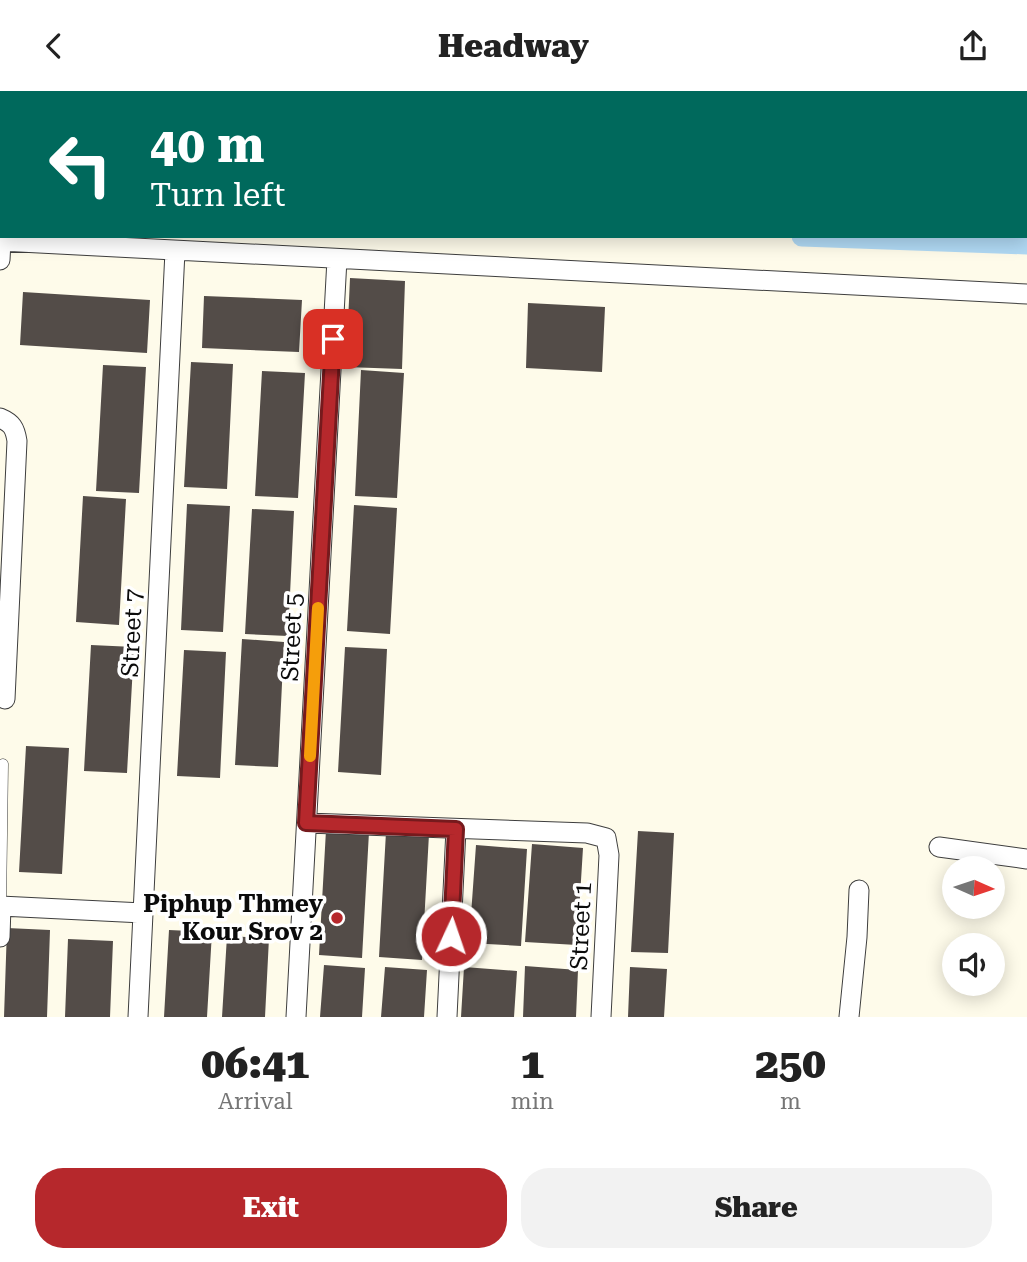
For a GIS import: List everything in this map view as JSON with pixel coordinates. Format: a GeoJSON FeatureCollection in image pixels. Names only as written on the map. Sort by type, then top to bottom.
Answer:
{"type":"FeatureCollection","features":[{"type":"Feature","properties":{"kind":"street"},"geometry":{"type":"LineString","coordinates":[[0,247],[174,251],[1027,294]]}},
{"type":"Feature","properties":{"kind":"street","name":"Street 7"},"geometry":{"type":"LineString","coordinates":[[138,1017],[174,251]]}},
{"type":"Feature","properties":{"kind":"street","name":"Street 5"},"geometry":{"type":"LineString","coordinates":[[296,1017],[337,259]]}},
{"type":"Feature","properties":{"kind":"street"},"geometry":{"type":"LineString","coordinates":[[0,418],[10,422],[17,441],[5,599],[5,699]]}},
{"type":"Feature","properties":{"kind":"street"},"geometry":{"type":"LineString","coordinates":[[306,823],[456,829],[447,1017]]}},
{"type":"Feature","properties":{"kind":"street","name":"Street 1"},"geometry":{"type":"LineString","coordinates":[[456,829],[587,833],[606,838],[609,855],[601,1017]]}},
{"type":"Feature","properties":{"kind":"street"},"geometry":{"type":"LineString","coordinates":[[939,847],[1027,859]]}},
{"type":"Feature","properties":{"kind":"street"},"geometry":{"type":"LineString","coordinates":[[849,1017],[858,937],[859,890]]}},
{"type":"Feature","properties":{"kind":"street"},"geometry":{"type":"LineString","coordinates":[[0,937],[1,906],[143,913]]}},
{"type":"Feature","properties":{"kind":"lane"},"geometry":{"type":"LineString","coordinates":[[1,906],[4,764]]}},
{"type":"Feature","properties":{"kind":"building"},"geometry":{"type":"Polygon","coordinates":[[[350,278],[405,281],[402,369],[346,367],[350,278]]]}},
{"type":"Feature","properties":{"kind":"building"},"geometry":{"type":"Polygon","coordinates":[[[23,292],[150,300],[147,353],[20,345],[23,292]]]}},
{"type":"Feature","properties":{"kind":"building"},"geometry":{"type":"Polygon","coordinates":[[[204,296],[302,300],[299,352],[202,348],[204,296]]]}},
{"type":"Feature","properties":{"kind":"building"},"geometry":{"type":"Polygon","coordinates":[[[528,303],[605,307],[602,372],[526,368],[528,303]]]}},
{"type":"Feature","properties":{"kind":"building"},"geometry":{"type":"Polygon","coordinates":[[[191,362],[233,364],[227,489],[184,487],[191,362]]]}},
{"type":"Feature","properties":{"kind":"building"},"geometry":{"type":"Polygon","coordinates":[[[103,365],[146,367],[139,493],[96,491],[103,365]]]}},
{"type":"Feature","properties":{"kind":"building"},"geometry":{"type":"Polygon","coordinates":[[[361,370],[404,373],[397,498],[355,496],[361,370]]]}},
{"type":"Feature","properties":{"kind":"building"},"geometry":{"type":"Polygon","coordinates":[[[262,371],[305,373],[298,498],[255,496],[262,371]]]}},
{"type":"Feature","properties":{"kind":"building"},"geometry":{"type":"Polygon","coordinates":[[[83,496],[126,499],[119,625],[76,622],[83,496]]]}},
{"type":"Feature","properties":{"kind":"building"},"geometry":{"type":"Polygon","coordinates":[[[187,504],[230,506],[223,632],[181,630],[187,504]]]}},
{"type":"Feature","properties":{"kind":"building"},"geometry":{"type":"Polygon","coordinates":[[[354,505],[397,508],[390,634],[347,631],[354,505]]]}},
{"type":"Feature","properties":{"kind":"building"},"geometry":{"type":"Polygon","coordinates":[[[252,509],[294,511],[288,636],[245,634],[252,509]]]}},
{"type":"Feature","properties":{"kind":"building"},"geometry":{"type":"Polygon","coordinates":[[[242,639],[284,642],[278,767],[235,765],[242,639]]]}},
{"type":"Feature","properties":{"kind":"building"},"geometry":{"type":"Polygon","coordinates":[[[91,645],[134,647],[127,773],[84,771],[91,645]]]}},
{"type":"Feature","properties":{"kind":"building"},"geometry":{"type":"Polygon","coordinates":[[[345,647],[387,649],[381,775],[338,772],[345,647]]]}},
{"type":"Feature","properties":{"kind":"building"},"geometry":{"type":"Polygon","coordinates":[[[184,650],[226,652],[220,778],[177,776],[184,650]]]}},
{"type":"Feature","properties":{"kind":"building"},"geometry":{"type":"Polygon","coordinates":[[[26,746],[69,748],[62,874],[19,872],[26,746]]]}},
{"type":"Feature","properties":{"kind":"building"},"geometry":{"type":"Polygon","coordinates":[[[326,830],[369,832],[362,958],[319,955],[326,830]]]}},
{"type":"Feature","properties":{"kind":"building"},"geometry":{"type":"Polygon","coordinates":[[[638,831],[674,833],[668,953],[631,952],[638,831]]]}},
{"type":"Feature","properties":{"kind":"building"},"geometry":{"type":"Polygon","coordinates":[[[386,832],[429,834],[422,960],[379,957],[386,832]]]}},
{"type":"Feature","properties":{"kind":"building"},"geometry":{"type":"Polygon","coordinates":[[[532,844],[583,848],[577,945],[525,942],[532,844]]]}},
{"type":"Feature","properties":{"kind":"building"},"geometry":{"type":"Polygon","coordinates":[[[476,845],[527,849],[521,946],[469,943],[476,845]]]}},
{"type":"Feature","properties":{"kind":"building"},"geometry":{"type":"Polygon","coordinates":[[[7,928],[50,930],[47,1017],[4,1017],[7,928]]]}},
{"type":"Feature","properties":{"kind":"building"},"geometry":{"type":"Polygon","coordinates":[[[169,930],[212,932],[207,1017],[164,1017],[169,930]]]}},
{"type":"Feature","properties":{"kind":"building"},"geometry":{"type":"Polygon","coordinates":[[[227,936],[269,938],[265,1017],[222,1017],[227,936]]]}},
{"type":"Feature","properties":{"kind":"building"},"geometry":{"type":"Polygon","coordinates":[[[68,939],[113,941],[110,1017],[65,1017],[68,939]]]}},
{"type":"Feature","properties":{"kind":"building"},"geometry":{"type":"Polygon","coordinates":[[[324,965],[365,968],[362,1017],[320,1017],[324,965]]]}},
{"type":"Feature","properties":{"kind":"building"},"geometry":{"type":"Polygon","coordinates":[[[525,966],[578,970],[576,1017],[523,1017],[525,966]]]}},
{"type":"Feature","properties":{"kind":"building"},"geometry":{"type":"Polygon","coordinates":[[[385,967],[427,970],[424,1017],[381,1017],[385,967]]]}},
{"type":"Feature","properties":{"kind":"building"},"geometry":{"type":"Polygon","coordinates":[[[464,967],[517,971],[514,1017],[461,1017],[464,967]]]}},
{"type":"Feature","properties":{"kind":"building"},"geometry":{"type":"Polygon","coordinates":[[[630,967],[667,969],[664,1017],[628,1017],[630,967]]]}},
{"type":"Feature","properties":{"kind":"waterway"},"geometry":{"type":"LineString","coordinates":[[858,238],[1027,244]]}},
{"type":"Feature","properties":{"kind":"slow traffic"},"geometry":{"type":"LineString","coordinates":[[310,756],[318,608]]}},
{"type":"Feature","properties":{"kind":"place","name":"Piphup Thmey Kour Srov 2"},"geometry":{"type":"Point","coordinates":[337,918]}},
{"type":"Feature","properties":{"kind":"route"},"geometry":{"type":"LineString","coordinates":[[333,339],[306,823],[456,829],[451,936]]}}]}
